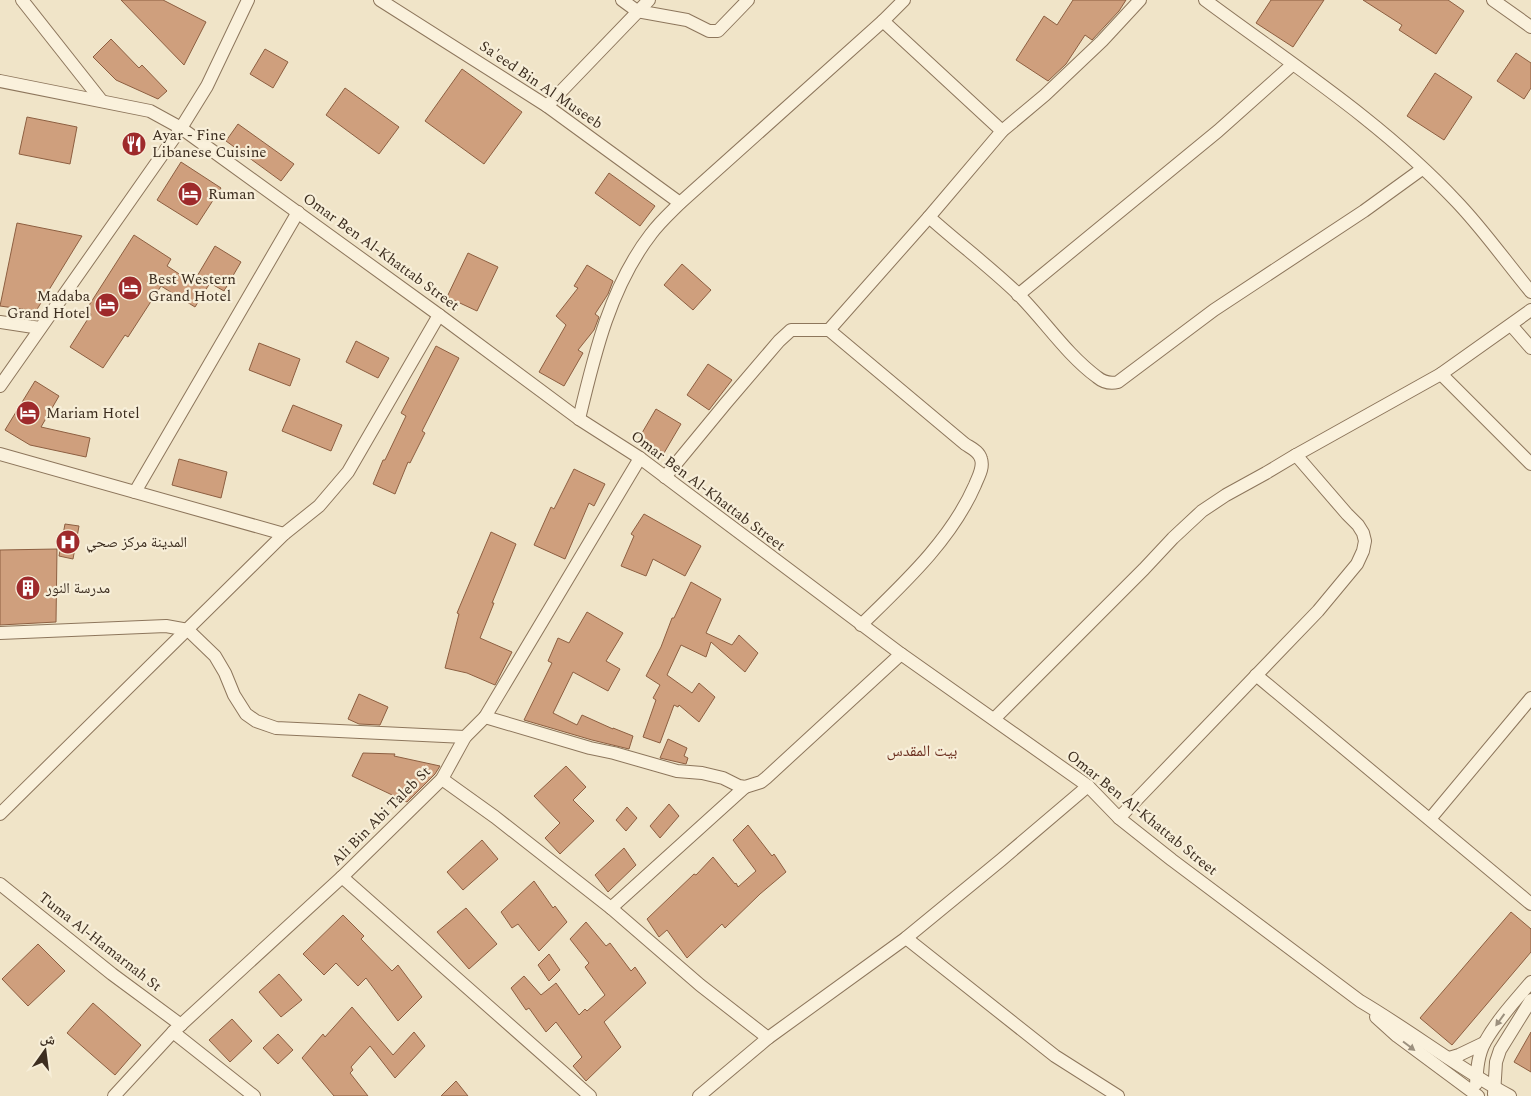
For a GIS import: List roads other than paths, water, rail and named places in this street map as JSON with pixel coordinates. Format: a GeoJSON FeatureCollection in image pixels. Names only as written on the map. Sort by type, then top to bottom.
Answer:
{"type":"FeatureCollection","features":[{"type":"Feature","properties":{"kind":"street"},"geometry":{"type":"LineString","coordinates":[[22,0],[101,100]]}},
{"type":"Feature","properties":{"kind":"street"},"geometry":{"type":"LineString","coordinates":[[0,386],[181,128],[207,86],[248,0]]}},
{"type":"Feature","properties":{"kind":"street","name":"Sa'eed Bin Al Museeb"},"geometry":{"type":"LineString","coordinates":[[380,0],[547,106],[680,203]]}},
{"type":"Feature","properties":{"kind":"street"},"geometry":{"type":"LineString","coordinates":[[622,0],[637,12],[687,20],[709,31],[718,30],[748,0]]}},
{"type":"Feature","properties":{"kind":"street"},"geometry":{"type":"LineString","coordinates":[[547,106],[649,0]]}},
{"type":"Feature","properties":{"kind":"street"},"geometry":{"type":"LineString","coordinates":[[579,419],[592,361],[608,314],[629,268],[651,233],[680,203],[904,0]]}},
{"type":"Feature","properties":{"kind":"street"},"geometry":{"type":"LineString","coordinates":[[828,330],[929,217],[1002,131],[1102,41],[1140,0]]}},
{"type":"Feature","properties":{"kind":"street"},"geometry":{"type":"LineString","coordinates":[[1205,0],[1365,117],[1456,201],[1531,292]]}},
{"type":"Feature","properties":{"kind":"street"},"geometry":{"type":"LineString","coordinates":[[1493,0],[1531,27]]}},
{"type":"Feature","properties":{"kind":"street"},"geometry":{"type":"LineString","coordinates":[[883,21],[1002,131]]}},
{"type":"Feature","properties":{"kind":"street"},"geometry":{"type":"LineString","coordinates":[[1018,295],[1218,131],[1292,64]]}},
{"type":"Feature","properties":{"kind":"street","name":"Omar Ben Al-Khattab Street"},"geometry":{"type":"LineString","coordinates":[[0,81],[150,110],[181,128],[439,314],[579,419],[666,477],[861,625],[1088,786],[1118,818],[1360,1001]]}},
{"type":"Feature","properties":{"kind":"street"},"geometry":{"type":"LineString","coordinates":[[929,217],[1018,295],[1055,338],[1086,368],[1105,382],[1111,384],[1118,382],[1214,310],[1364,211],[1422,169]]}},
{"type":"Feature","properties":{"kind":"street"},"geometry":{"type":"LineString","coordinates":[[135,492],[298,212]]}},
{"type":"Feature","properties":{"kind":"street"},"geometry":{"type":"LineString","coordinates":[[994,719],[1202,511],[1226,495],[1441,374],[1531,310]]}},
{"type":"Feature","properties":{"kind":"street"},"geometry":{"type":"LineString","coordinates":[[0,814],[284,534],[319,506],[348,472],[439,314]]}},
{"type":"Feature","properties":{"kind":"street"},"geometry":{"type":"LineString","coordinates":[[0,322],[40,328]]}},
{"type":"Feature","properties":{"kind":"street"},"geometry":{"type":"LineString","coordinates":[[1510,325],[1531,348]]}},
{"type":"Feature","properties":{"kind":"street"},"geometry":{"type":"LineString","coordinates":[[666,477],[726,403],[779,341],[791,330],[828,330],[964,444],[977,452],[981,459],[982,470],[967,503],[936,548],[861,625]]}},
{"type":"Feature","properties":{"kind":"street"},"geometry":{"type":"LineString","coordinates":[[1441,374],[1531,464]]}},
{"type":"Feature","properties":{"kind":"street"},"geometry":{"type":"LineString","coordinates":[[0,454],[284,534]]}},
{"type":"Feature","properties":{"kind":"street"},"geometry":{"type":"LineString","coordinates":[[1118,818],[1318,611],[1357,564],[1363,551],[1363,533],[1296,455]]}},
{"type":"Feature","properties":{"kind":"street","name":"Ali Bin Abi Taleb St"},"geometry":{"type":"LineString","coordinates":[[114,1096],[177,1029],[342,877],[442,779],[465,737],[485,717],[640,458]]}},
{"type":"Feature","properties":{"kind":"street"},"geometry":{"type":"LineString","coordinates":[[0,633],[166,626],[188,630],[215,656],[225,673],[234,695],[246,714],[256,721],[276,728],[465,737]]}},
{"type":"Feature","properties":{"kind":"street"},"geometry":{"type":"LineString","coordinates":[[611,908],[745,787],[761,782],[766,778],[901,654]]}},
{"type":"Feature","properties":{"kind":"street"},"geometry":{"type":"LineString","coordinates":[[1256,675],[1531,904]]}},
{"type":"Feature","properties":{"kind":"street"},"geometry":{"type":"LineString","coordinates":[[1430,819],[1531,698]]}},
{"type":"Feature","properties":{"kind":"street"},"geometry":{"type":"LineString","coordinates":[[485,717],[677,771],[702,773],[723,778],[745,787]]}},
{"type":"Feature","properties":{"kind":"street"},"geometry":{"type":"LineString","coordinates":[[442,779],[495,817],[611,908],[700,985],[768,1038]]}},
{"type":"Feature","properties":{"kind":"street"},"geometry":{"type":"LineString","coordinates":[[699,1096],[768,1038],[906,938],[1088,786]]}},
{"type":"Feature","properties":{"kind":"street"},"geometry":{"type":"LineString","coordinates":[[342,877],[590,1096]]}},
{"type":"Feature","properties":{"kind":"street","name":"Tuma Al-Hamarnah St"},"geometry":{"type":"LineString","coordinates":[[0,884],[112,974],[254,1096]]}},
{"type":"Feature","properties":{"kind":"street"},"geometry":{"type":"LineString","coordinates":[[906,938],[1055,1056],[1118,1096]]}},
{"type":"Feature","properties":{"kind":"street"},"geometry":{"type":"LineString","coordinates":[[1475,1095],[1478,1060],[1484,1043],[1504,1014],[1531,982]]}},
{"type":"Feature","properties":{"kind":"street"},"geometry":{"type":"LineString","coordinates":[[1494,1092],[1496,1062],[1500,1050],[1531,1000]]}},
{"type":"Feature","properties":{"kind":"street"},"geometry":{"type":"LineString","coordinates":[[1360,1001],[1476,1076],[1494,1092],[1510,1096]]}},
{"type":"Feature","properties":{"kind":"street"},"geometry":{"type":"LineString","coordinates":[[1360,1001],[1397,1036],[1475,1095]]}},
{"type":"Feature","properties":{"kind":"street"},"geometry":{"type":"LineString","coordinates":[[1449,1058],[1459,1056],[1484,1043]]}},
{"type":"Feature","properties":{"kind":"place","name":"Ayar - Fine Libanese Cuisine"},"geometry":{"type":"Point","coordinates":[134,144]}},
{"type":"Feature","properties":{"kind":"place","name":"Ruman"},"geometry":{"type":"Point","coordinates":[190,194]}},
{"type":"Feature","properties":{"kind":"place","name":"Best Western Grand Hotel"},"geometry":{"type":"Point","coordinates":[130,288]}},
{"type":"Feature","properties":{"kind":"place","name":"Madaba Grand Hotel"},"geometry":{"type":"Point","coordinates":[107,305]}},
{"type":"Feature","properties":{"kind":"place","name":"Mariam Hotel"},"geometry":{"type":"Point","coordinates":[28,413]}},
{"type":"Feature","properties":{"kind":"place","name":"المدينة مركز صحي"},"geometry":{"type":"Point","coordinates":[68,542]}},
{"type":"Feature","properties":{"kind":"place","name":"مدرسة النور"},"geometry":{"type":"Point","coordinates":[28,588]}},
{"type":"Feature","properties":{"kind":"district","name":"بيت المقدس"},"geometry":{"type":"Point","coordinates":[922,751]}}]}
